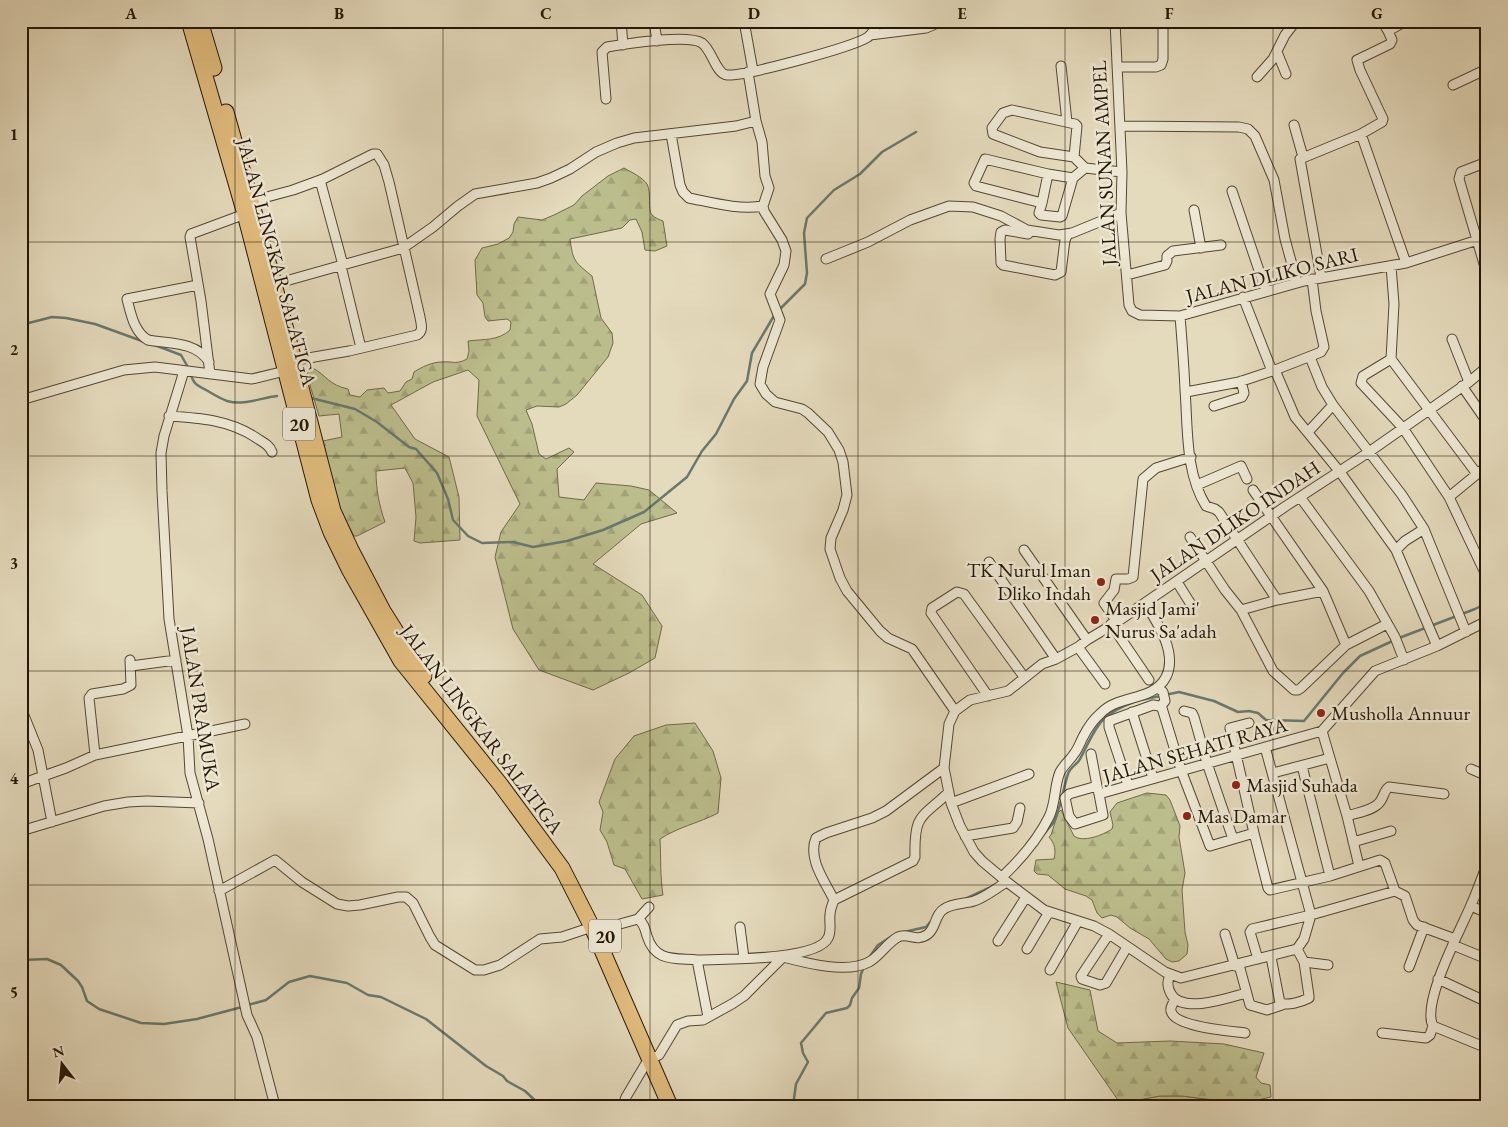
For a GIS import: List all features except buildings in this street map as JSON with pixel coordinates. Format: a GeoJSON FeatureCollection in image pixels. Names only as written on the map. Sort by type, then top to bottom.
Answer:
{"type":"FeatureCollection","features":[{"type":"Feature","properties":{"kind":"highway","name":"JALAN LINGKAR SALATIGA"},"geometry":{"type":"LineString","coordinates":[[189,21],[274,284],[288,365]]}},
{"type":"Feature","properties":{"kind":"highway","name":"JALAN LINGKAR SALATIGA"},"geometry":{"type":"LineString","coordinates":[[200,21],[316,469],[333,511],[351,550],[421,681],[507,778],[548,832],[582,888],[597,928],[654,1057],[681,1106]]}},
{"type":"Feature","properties":{"kind":"highway","name":"JALAN LINGKAR SALATIGA"},"geometry":{"type":"LineString","coordinates":[[654,1057],[670,1106]]}},
{"type":"Feature","properties":{"kind":"street"},"geometry":{"type":"LineString","coordinates":[[620,21],[623,45]]}},
{"type":"Feature","properties":{"kind":"street"},"geometry":{"type":"LineString","coordinates":[[654,21],[658,41]]}},
{"type":"Feature","properties":{"kind":"street"},"geometry":{"type":"LineString","coordinates":[[744,21],[756,121],[762,142],[769,188],[763,206],[766,216],[782,240],[786,251],[781,273],[770,292],[779,322],[769,347],[760,383],[766,394],[775,402],[802,409],[813,417],[828,432],[839,450],[843,462],[847,495],[844,510],[831,538],[830,549],[840,578],[847,591],[883,635],[912,649],[955,711],[949,724],[944,768],[952,803],[965,836],[976,855],[1036,905],[1049,912],[1078,921],[1109,934],[1170,975],[1186,978],[1297,949],[1304,939],[1311,915],[1265,747]]}},
{"type":"Feature","properties":{"kind":"street"},"geometry":{"type":"LineString","coordinates":[[870,36],[877,21]]}},
{"type":"Feature","properties":{"kind":"street"},"geometry":{"type":"LineString","coordinates":[[606,99],[602,52],[607,47],[658,41],[682,40],[701,42],[712,55],[722,73],[728,75],[750,72],[829,51],[870,36],[926,28],[933,26],[934,21]]}},
{"type":"Feature","properties":{"kind":"street","name":"JALAN SUNAN AMPEL"},"geometry":{"type":"LineString","coordinates":[[1115,21],[1121,126],[1121,213],[1129,303]]}},
{"type":"Feature","properties":{"kind":"street"},"geometry":{"type":"LineString","coordinates":[[1117,67],[1156,67],[1161,65],[1162,21]]}},
{"type":"Feature","properties":{"kind":"street"},"geometry":{"type":"LineString","coordinates":[[1256,77],[1277,52],[1285,35],[1296,21]]}},
{"type":"Feature","properties":{"kind":"street"},"geometry":{"type":"LineString","coordinates":[[1186,392],[1242,381],[1274,371],[1321,352],[1324,347],[1316,311],[1316,278],[1300,161],[1361,134],[1382,122],[1383,119],[1357,60],[1390,44],[1392,40],[1382,21]]}},
{"type":"Feature","properties":{"kind":"street"},"geometry":{"type":"LineString","coordinates":[[1388,31],[1406,21]]}},
{"type":"Feature","properties":{"kind":"street"},"geometry":{"type":"LineString","coordinates":[[1277,52],[1286,74]]}},
{"type":"Feature","properties":{"kind":"street"},"geometry":{"type":"LineString","coordinates":[[1061,66],[1066,122]]}},
{"type":"Feature","properties":{"kind":"street"},"geometry":{"type":"LineString","coordinates":[[1453,85],[1487,69]]}},
{"type":"Feature","properties":{"kind":"street"},"geometry":{"type":"LineString","coordinates":[[1074,157],[1077,126],[1075,124],[1008,110],[1002,113],[993,126],[993,134],[1040,152],[1074,157],[1085,168],[1122,172]]}},
{"type":"Feature","properties":{"kind":"street"},"geometry":{"type":"LineString","coordinates":[[274,284],[403,248],[475,194],[536,184],[570,169],[612,144],[634,138],[736,126],[756,121]]}},
{"type":"Feature","properties":{"kind":"street"},"geometry":{"type":"LineString","coordinates":[[1294,125],[1304,158]]}},
{"type":"Feature","properties":{"kind":"street"},"geometry":{"type":"LineString","coordinates":[[1121,126],[1240,127],[1250,130],[1258,142],[1274,180],[1285,239],[1297,283]]}},
{"type":"Feature","properties":{"kind":"street"},"geometry":{"type":"LineString","coordinates":[[671,134],[680,186],[689,198],[748,208],[763,206]]}},
{"type":"Feature","properties":{"kind":"street"},"geometry":{"type":"LineString","coordinates":[[1361,134],[1406,263]]}},
{"type":"Feature","properties":{"kind":"street"},"geometry":{"type":"LineString","coordinates":[[21,400],[124,370],[155,367],[210,374],[252,379],[288,365],[417,335],[421,330],[420,317],[389,182],[384,165],[378,156],[375,154],[369,156],[320,180],[248,208],[191,234],[190,239],[210,374]]}},
{"type":"Feature","properties":{"kind":"street"},"geometry":{"type":"LineString","coordinates":[[1042,203],[976,186],[974,183],[985,159],[1073,178]]}},
{"type":"Feature","properties":{"kind":"street"},"geometry":{"type":"LineString","coordinates":[[1487,162],[1461,172],[1459,176],[1487,274]]}},
{"type":"Feature","properties":{"kind":"street"},"geometry":{"type":"LineString","coordinates":[[1048,174],[1039,213],[1041,215],[1062,216],[1073,178],[1085,168]]}},
{"type":"Feature","properties":{"kind":"street"},"geometry":{"type":"LineString","coordinates":[[320,180],[338,242],[361,348]]}},
{"type":"Feature","properties":{"kind":"street"},"geometry":{"type":"LineString","coordinates":[[1232,191],[1266,291]]}},
{"type":"Feature","properties":{"kind":"street"},"geometry":{"type":"LineString","coordinates":[[826,259],[868,242],[910,220],[949,206],[973,206],[987,210],[1028,230],[1067,237]]}},
{"type":"Feature","properties":{"kind":"street"},"geometry":{"type":"LineString","coordinates":[[1194,210],[1201,248]]}},
{"type":"Feature","properties":{"kind":"street"},"geometry":{"type":"LineString","coordinates":[[1067,237],[1062,272],[1058,275],[1003,265],[1000,261],[1000,239],[1003,231],[1067,237],[1121,213]]}},
{"type":"Feature","properties":{"kind":"street","name":"JALAN DLIKO SARI"},"geometry":{"type":"LineString","coordinates":[[1129,303],[1132,311],[1140,316],[1180,316],[1316,278],[1406,263],[1487,236]]}},
{"type":"Feature","properties":{"kind":"street"},"geometry":{"type":"LineString","coordinates":[[1127,275],[1165,265],[1167,256],[1173,251],[1221,245]]}},
{"type":"Feature","properties":{"kind":"street"},"geometry":{"type":"LineString","coordinates":[[1391,266],[1394,304],[1391,359],[1428,409],[1482,470],[1487,480]]}},
{"type":"Feature","properties":{"kind":"street"},"geometry":{"type":"LineString","coordinates":[[198,285],[127,299],[134,323],[143,337],[155,341],[190,346],[202,353],[208,362]]}},
{"type":"Feature","properties":{"kind":"street"},"geometry":{"type":"LineString","coordinates":[[1243,297],[1295,417],[1340,472],[1396,550],[1437,646]]}},
{"type":"Feature","properties":{"kind":"street"},"geometry":{"type":"LineString","coordinates":[[1180,316],[1186,392],[1186,424],[1197,485],[1205,505],[1218,510],[1277,600]]}},
{"type":"Feature","properties":{"kind":"street"},"geometry":{"type":"LineString","coordinates":[[1452,339],[1465,384],[1487,422]]}},
{"type":"Feature","properties":{"kind":"street"},"geometry":{"type":"LineString","coordinates":[[1310,357],[1322,387],[1333,405],[1402,495],[1424,529],[1466,632]]}},
{"type":"Feature","properties":{"kind":"street"},"geometry":{"type":"LineString","coordinates":[[1391,359],[1363,376],[1361,383],[1403,428],[1450,497],[1487,576]]}},
{"type":"Feature","properties":{"kind":"street","name":"JALAN DLIKO INDAH"},"geometry":{"type":"LineString","coordinates":[[955,711],[970,700],[1008,691],[1042,664],[1078,647],[1370,452],[1487,367]]}},
{"type":"Feature","properties":{"kind":"street","name":"JALAN PRAMUKA"},"geometry":{"type":"LineString","coordinates":[[188,371],[169,416],[161,453],[169,619],[188,736],[190,773],[199,803],[247,1015],[257,1037],[275,1106]]}},
{"type":"Feature","properties":{"kind":"street"},"geometry":{"type":"LineString","coordinates":[[1214,406],[1242,397],[1244,393],[1242,381]]}},
{"type":"Feature","properties":{"kind":"street"},"geometry":{"type":"LineString","coordinates":[[1308,432],[1333,405]]}},
{"type":"Feature","properties":{"kind":"street"},"geometry":{"type":"LineString","coordinates":[[169,416],[204,418],[222,422],[248,432],[269,446],[272,452]]}},
{"type":"Feature","properties":{"kind":"street"},"geometry":{"type":"LineString","coordinates":[[1150,680],[1114,623],[1104,603],[1114,590],[1116,579],[1128,580],[1133,578],[1143,479],[1156,468],[1191,457]]}},
{"type":"Feature","properties":{"kind":"street"},"geometry":{"type":"LineString","coordinates":[[1197,485],[1241,466],[1247,479]]}},
{"type":"Feature","properties":{"kind":"street"},"geometry":{"type":"LineString","coordinates":[[1450,497],[1482,470]]}},
{"type":"Feature","properties":{"kind":"street"},"geometry":{"type":"LineString","coordinates":[[1253,490],[1323,592],[1346,645]]}},
{"type":"Feature","properties":{"kind":"street"},"geometry":{"type":"LineString","coordinates":[[1300,497],[1359,575],[1377,604],[1404,660]]}},
{"type":"Feature","properties":{"kind":"street"},"geometry":{"type":"LineString","coordinates":[[1396,550],[1424,529]]}},
{"type":"Feature","properties":{"kind":"street"},"geometry":{"type":"LineString","coordinates":[[1190,538],[1241,610],[1273,671],[1294,690],[1301,688],[1346,645],[1387,624]]}},
{"type":"Feature","properties":{"kind":"street"},"geometry":{"type":"LineString","coordinates":[[1024,550],[1087,640]]}},
{"type":"Feature","properties":{"kind":"street"},"geometry":{"type":"LineString","coordinates":[[989,562],[1056,659]]}},
{"type":"Feature","properties":{"kind":"street"},"geometry":{"type":"LineString","coordinates":[[1177,582],[1192,606]]}},
{"type":"Feature","properties":{"kind":"street"},"geometry":{"type":"LineString","coordinates":[[988,696],[931,613],[932,608],[957,592],[964,594],[1024,678]]}},
{"type":"Feature","properties":{"kind":"street"},"geometry":{"type":"LineString","coordinates":[[1241,610],[1277,600],[1323,592]]}},
{"type":"Feature","properties":{"kind":"street"},"geometry":{"type":"LineString","coordinates":[[1145,603],[1167,642],[1169,661],[1162,697],[1181,770],[1210,846],[1254,833]]}},
{"type":"Feature","properties":{"kind":"street"},"geometry":{"type":"LineString","coordinates":[[1359,866],[1347,816],[1322,731],[1372,674],[1437,646],[1487,621]]}},
{"type":"Feature","properties":{"kind":"street"},"geometry":{"type":"LineString","coordinates":[[1078,647],[1104,684]]}},
{"type":"Feature","properties":{"kind":"street"},"geometry":{"type":"LineString","coordinates":[[95,755],[89,698],[92,694],[129,687],[132,682],[130,663],[176,660]]}},
{"type":"Feature","properties":{"kind":"street"},"geometry":{"type":"LineString","coordinates":[[783,957],[821,966],[867,963],[900,936],[917,938],[927,935],[934,928],[939,914],[944,909],[981,898],[1004,879],[1032,844],[1050,816],[1061,771],[1076,753],[1083,736],[1100,713],[1108,706],[1140,696],[1162,697]]}},
{"type":"Feature","properties":{"kind":"street"},"geometry":{"type":"LineString","coordinates":[[1128,785],[1108,723],[1110,720],[1153,705],[1162,697]]}},
{"type":"Feature","properties":{"kind":"street"},"geometry":{"type":"LineString","coordinates":[[21,708],[38,750],[45,776],[52,822]]}},
{"type":"Feature","properties":{"kind":"street"},"geometry":{"type":"LineString","coordinates":[[1184,710],[1192,713],[1194,717],[1207,763],[1233,839]]}},
{"type":"Feature","properties":{"kind":"street"},"geometry":{"type":"LineString","coordinates":[[1132,712],[1153,778]]}},
{"type":"Feature","properties":{"kind":"street"},"geometry":{"type":"LineString","coordinates":[[1249,723],[1230,728],[1269,889],[1302,884],[1359,866],[1384,861],[1395,891]]}},
{"type":"Feature","properties":{"kind":"street"},"geometry":{"type":"LineString","coordinates":[[21,784],[95,755],[245,724]]}},
{"type":"Feature","properties":{"kind":"street","name":"JALAN SEHATI RAYA"},"geometry":{"type":"LineString","coordinates":[[1098,790],[1103,815],[1075,824],[1071,821],[1065,798],[1069,794],[1128,785],[1322,731]]}},
{"type":"Feature","properties":{"kind":"street"},"geometry":{"type":"LineString","coordinates":[[1091,754],[1098,790]]}},
{"type":"Feature","properties":{"kind":"street"},"geometry":{"type":"LineString","coordinates":[[1273,774],[1330,758]]}},
{"type":"Feature","properties":{"kind":"street"},"geometry":{"type":"LineString","coordinates":[[1302,766],[1330,876]]}},
{"type":"Feature","properties":{"kind":"street"},"geometry":{"type":"LineString","coordinates":[[638,919],[644,925],[650,946],[663,957],[697,960],[783,957],[824,944],[828,939],[830,931],[829,916],[834,900],[817,866],[814,851],[816,838],[886,811],[944,768]]}},
{"type":"Feature","properties":{"kind":"street"},"geometry":{"type":"LineString","coordinates":[[1471,769],[1487,776]]}},
{"type":"Feature","properties":{"kind":"street"},"geometry":{"type":"LineString","coordinates":[[952,803],[1029,774]]}},
{"type":"Feature","properties":{"kind":"street"},"geometry":{"type":"LineString","coordinates":[[1347,816],[1378,805],[1382,800],[1385,790],[1389,787],[1444,794]]}},
{"type":"Feature","properties":{"kind":"street"},"geometry":{"type":"LineString","coordinates":[[834,900],[913,861],[915,857],[915,828],[917,823],[926,811],[949,792]]}},
{"type":"Feature","properties":{"kind":"street"},"geometry":{"type":"LineString","coordinates":[[21,831],[104,806],[128,802],[199,803]]}},
{"type":"Feature","properties":{"kind":"street"},"geometry":{"type":"LineString","coordinates":[[965,836],[1013,828],[1017,822],[1020,808]]}},
{"type":"Feature","properties":{"kind":"street"},"geometry":{"type":"LineString","coordinates":[[1353,842],[1391,831]]}},
{"type":"Feature","properties":{"kind":"street"},"geometry":{"type":"LineString","coordinates":[[219,891],[274,860],[302,882],[337,904],[348,906],[360,905],[406,897],[414,904],[435,945],[475,970],[489,969],[500,965],[540,939],[562,938],[638,919],[649,907]]}},
{"type":"Feature","properties":{"kind":"street"},"geometry":{"type":"LineString","coordinates":[[1382,1033],[1426,1038],[1430,1035],[1433,1026],[1431,1018],[1438,979],[1487,866]]}},
{"type":"Feature","properties":{"kind":"street"},"geometry":{"type":"LineString","coordinates":[[1258,959],[1250,932],[1252,929],[1311,915],[1395,891],[1405,896],[1417,926],[1424,927],[1487,959]]}},
{"type":"Feature","properties":{"kind":"street"},"geometry":{"type":"LineString","coordinates":[[998,941],[1026,897]]}},
{"type":"Feature","properties":{"kind":"street"},"geometry":{"type":"LineString","coordinates":[[1471,906],[1487,913]]}},
{"type":"Feature","properties":{"kind":"street"},"geometry":{"type":"LineString","coordinates":[[1027,948],[1049,912]]}},
{"type":"Feature","properties":{"kind":"street"},"geometry":{"type":"LineString","coordinates":[[1050,970],[1078,921]]}},
{"type":"Feature","properties":{"kind":"street"},"geometry":{"type":"LineString","coordinates":[[740,927],[744,958]]}},
{"type":"Feature","properties":{"kind":"street"},"geometry":{"type":"LineString","coordinates":[[1409,967],[1424,927]]}},
{"type":"Feature","properties":{"kind":"street"},"geometry":{"type":"LineString","coordinates":[[1109,934],[1081,978],[1100,985],[1106,983],[1127,947]]}},
{"type":"Feature","properties":{"kind":"street"},"geometry":{"type":"LineString","coordinates":[[1225,934],[1249,1002],[1254,1007],[1270,1009],[1309,998],[1304,962],[1297,949]]}},
{"type":"Feature","properties":{"kind":"street"},"geometry":{"type":"LineString","coordinates":[[623,1106],[626,1096],[679,1024],[703,1020],[727,1007],[744,996],[783,957]]}},
{"type":"Feature","properties":{"kind":"street"},"geometry":{"type":"LineString","coordinates":[[1271,957],[1282,1005]]}},
{"type":"Feature","properties":{"kind":"street"},"geometry":{"type":"LineString","coordinates":[[697,960],[708,1017]]}},
{"type":"Feature","properties":{"kind":"street"},"geometry":{"type":"LineString","coordinates":[[1304,962],[1328,965]]}},
{"type":"Feature","properties":{"kind":"street"},"geometry":{"type":"LineString","coordinates":[[1170,975],[1168,988],[1175,1000],[1188,1004],[1202,1003],[1246,993]]}},
{"type":"Feature","properties":{"kind":"street"},"geometry":{"type":"LineString","coordinates":[[1438,979],[1487,1002]]}},
{"type":"Feature","properties":{"kind":"street"},"geometry":{"type":"LineString","coordinates":[[1175,1000],[1171,1008],[1172,1012],[1191,1024],[1215,1030],[1245,1033]]}},
{"type":"Feature","properties":{"kind":"street"},"geometry":{"type":"LineString","coordinates":[[1433,1026],[1487,1048]]}},
{"type":"Feature","properties":{"kind":"green space"},"geometry":{"type":"Polygon","coordinates":[[[624,168],[647,184],[651,212],[652,215],[663,221],[667,246],[655,251],[645,250],[642,232],[636,219],[630,220],[622,228],[570,239],[572,253],[576,261],[592,276],[601,318],[612,333],[613,343],[608,357],[577,395],[566,404],[559,407],[537,406],[526,410],[532,424],[539,454],[546,459],[569,448],[574,452],[557,469],[559,497],[584,500],[596,483],[631,486],[649,490],[677,513],[641,524],[593,564],[642,595],[662,626],[655,658],[593,690],[539,670],[513,629],[495,557],[501,532],[520,504],[477,416],[479,380],[468,370],[433,382],[391,405],[415,439],[449,457],[459,497],[460,540],[420,543],[414,541],[416,517],[413,483],[405,468],[376,471],[378,497],[385,522],[354,536],[337,503],[323,441],[342,437],[339,414],[319,416],[307,371],[313,368],[332,383],[348,389],[350,395],[360,397],[367,390],[384,388],[388,393],[400,391],[406,382],[412,379],[414,372],[424,367],[435,363],[457,362],[467,359],[469,351],[468,341],[496,338],[510,330],[511,322],[507,319],[488,321],[485,317],[483,303],[477,295],[475,260],[482,248],[498,244],[509,238],[518,217],[542,220],[554,215],[574,205],[582,196],[608,176],[624,168]]]}},
{"type":"Feature","properties":{"kind":"green space"},"geometry":{"type":"Polygon","coordinates":[[[695,723],[713,751],[721,778],[718,813],[674,831],[660,839],[663,895],[642,899],[625,869],[614,865],[607,842],[600,830],[603,812],[599,802],[615,759],[634,736],[666,725],[695,723]]]}},
{"type":"Feature","properties":{"kind":"green space"},"geometry":{"type":"Polygon","coordinates":[[[1147,793],[1166,795],[1170,800],[1180,826],[1179,837],[1185,873],[1182,890],[1185,932],[1188,945],[1187,954],[1179,961],[1172,962],[1166,959],[1149,939],[1130,928],[1117,917],[1111,915],[1102,918],[1097,913],[1092,900],[1086,896],[1065,889],[1048,875],[1037,874],[1034,871],[1036,860],[1054,859],[1053,842],[1049,837],[1058,813],[1061,810],[1074,836],[1082,839],[1088,838],[1104,834],[1112,829],[1110,812],[1117,803],[1147,793]]]}},
{"type":"Feature","properties":{"kind":"green space"},"geometry":{"type":"Polygon","coordinates":[[[1056,982],[1090,990],[1098,1031],[1117,1043],[1170,1041],[1224,1044],[1264,1053],[1256,1077],[1261,1083],[1270,1085],[1271,1097],[1230,1106],[1220,1106],[1214,1100],[1182,1096],[1160,1096],[1133,1101],[1131,1106],[1119,1106],[1120,1103],[1068,1028],[1056,982]]]}},
{"type":"Feature","properties":{"kind":"green space"},"geometry":{"type":"Polygon","coordinates":[[[1160,1096],[1182,1096],[1214,1100],[1220,1106],[1131,1106],[1133,1101],[1160,1096]]]}},
{"type":"Feature","properties":{"kind":"waterway"},"geometry":{"type":"LineString","coordinates":[[779,310],[805,284],[807,273],[804,233],[807,218],[834,190],[860,174],[882,152],[916,132]]}},
{"type":"Feature","properties":{"kind":"waterway"},"geometry":{"type":"LineString","coordinates":[[311,398],[355,409],[377,422],[409,447],[416,449],[437,473],[448,499],[453,520],[468,536],[482,543],[513,542],[533,547],[567,541],[603,530],[644,512],[687,477],[702,451],[716,434],[734,399],[747,381],[752,353],[775,314]]}},
{"type":"Feature","properties":{"kind":"waterway"},"geometry":{"type":"LineString","coordinates":[[21,325],[52,317],[66,318],[95,324],[142,341]]}},
{"type":"Feature","properties":{"kind":"waterway"},"geometry":{"type":"LineString","coordinates":[[152,344],[181,355],[189,369]]}},
{"type":"Feature","properties":{"kind":"waterway"},"geometry":{"type":"LineString","coordinates":[[191,374],[198,386],[227,401],[240,403],[277,396]]}},
{"type":"Feature","properties":{"kind":"waterway"},"geometry":{"type":"LineString","coordinates":[[1141,700],[1179,692],[1214,701],[1238,712],[1249,711],[1258,713],[1266,720],[1304,721],[1343,673],[1360,656],[1399,638],[1487,603]]}},
{"type":"Feature","properties":{"kind":"waterway"},"geometry":{"type":"LineString","coordinates":[[1044,834],[1054,822],[1069,772],[1079,761],[1095,730],[1113,712],[1136,701]]}},
{"type":"Feature","properties":{"kind":"waterway"},"geometry":{"type":"LineString","coordinates":[[965,899],[989,888]]}},
{"type":"Feature","properties":{"kind":"waterway"},"geometry":{"type":"LineString","coordinates":[[904,932],[926,927],[932,920]]}},
{"type":"Feature","properties":{"kind":"waterway"},"geometry":{"type":"LineString","coordinates":[[868,959],[878,945],[892,936]]}},
{"type":"Feature","properties":{"kind":"waterway"},"geometry":{"type":"LineString","coordinates":[[21,960],[47,959],[61,965],[78,981],[87,1001],[99,1009],[141,1023],[164,1024],[197,1019],[242,1007]]}},
{"type":"Feature","properties":{"kind":"waterway"},"geometry":{"type":"LineString","coordinates":[[793,1106],[796,1084],[808,1062],[803,1053],[801,1043],[826,1013],[847,1008],[850,1005],[852,998],[859,988],[864,967]]}},
{"type":"Feature","properties":{"kind":"waterway"},"geometry":{"type":"LineString","coordinates":[[248,1005],[266,1000],[289,982],[310,976],[347,983],[368,995],[381,997],[426,1019],[486,1066],[525,1091],[541,1106]]}},
{"type":"Feature","properties":{"kind":"place","name":"TK Nurul Iman Dliko Indah"},"geometry":{"type":"Point","coordinates":[1101,582]}},
{"type":"Feature","properties":{"kind":"place","name":"Masjid Jami' Nurus Sa'adah"},"geometry":{"type":"Point","coordinates":[1095,620]}},
{"type":"Feature","properties":{"kind":"place","name":"Musholla Annuur"},"geometry":{"type":"Point","coordinates":[1321,713]}},
{"type":"Feature","properties":{"kind":"place","name":"Masjid Suhada"},"geometry":{"type":"Point","coordinates":[1236,785]}},
{"type":"Feature","properties":{"kind":"place","name":"Mas Damar"},"geometry":{"type":"Point","coordinates":[1187,816]}}]}
